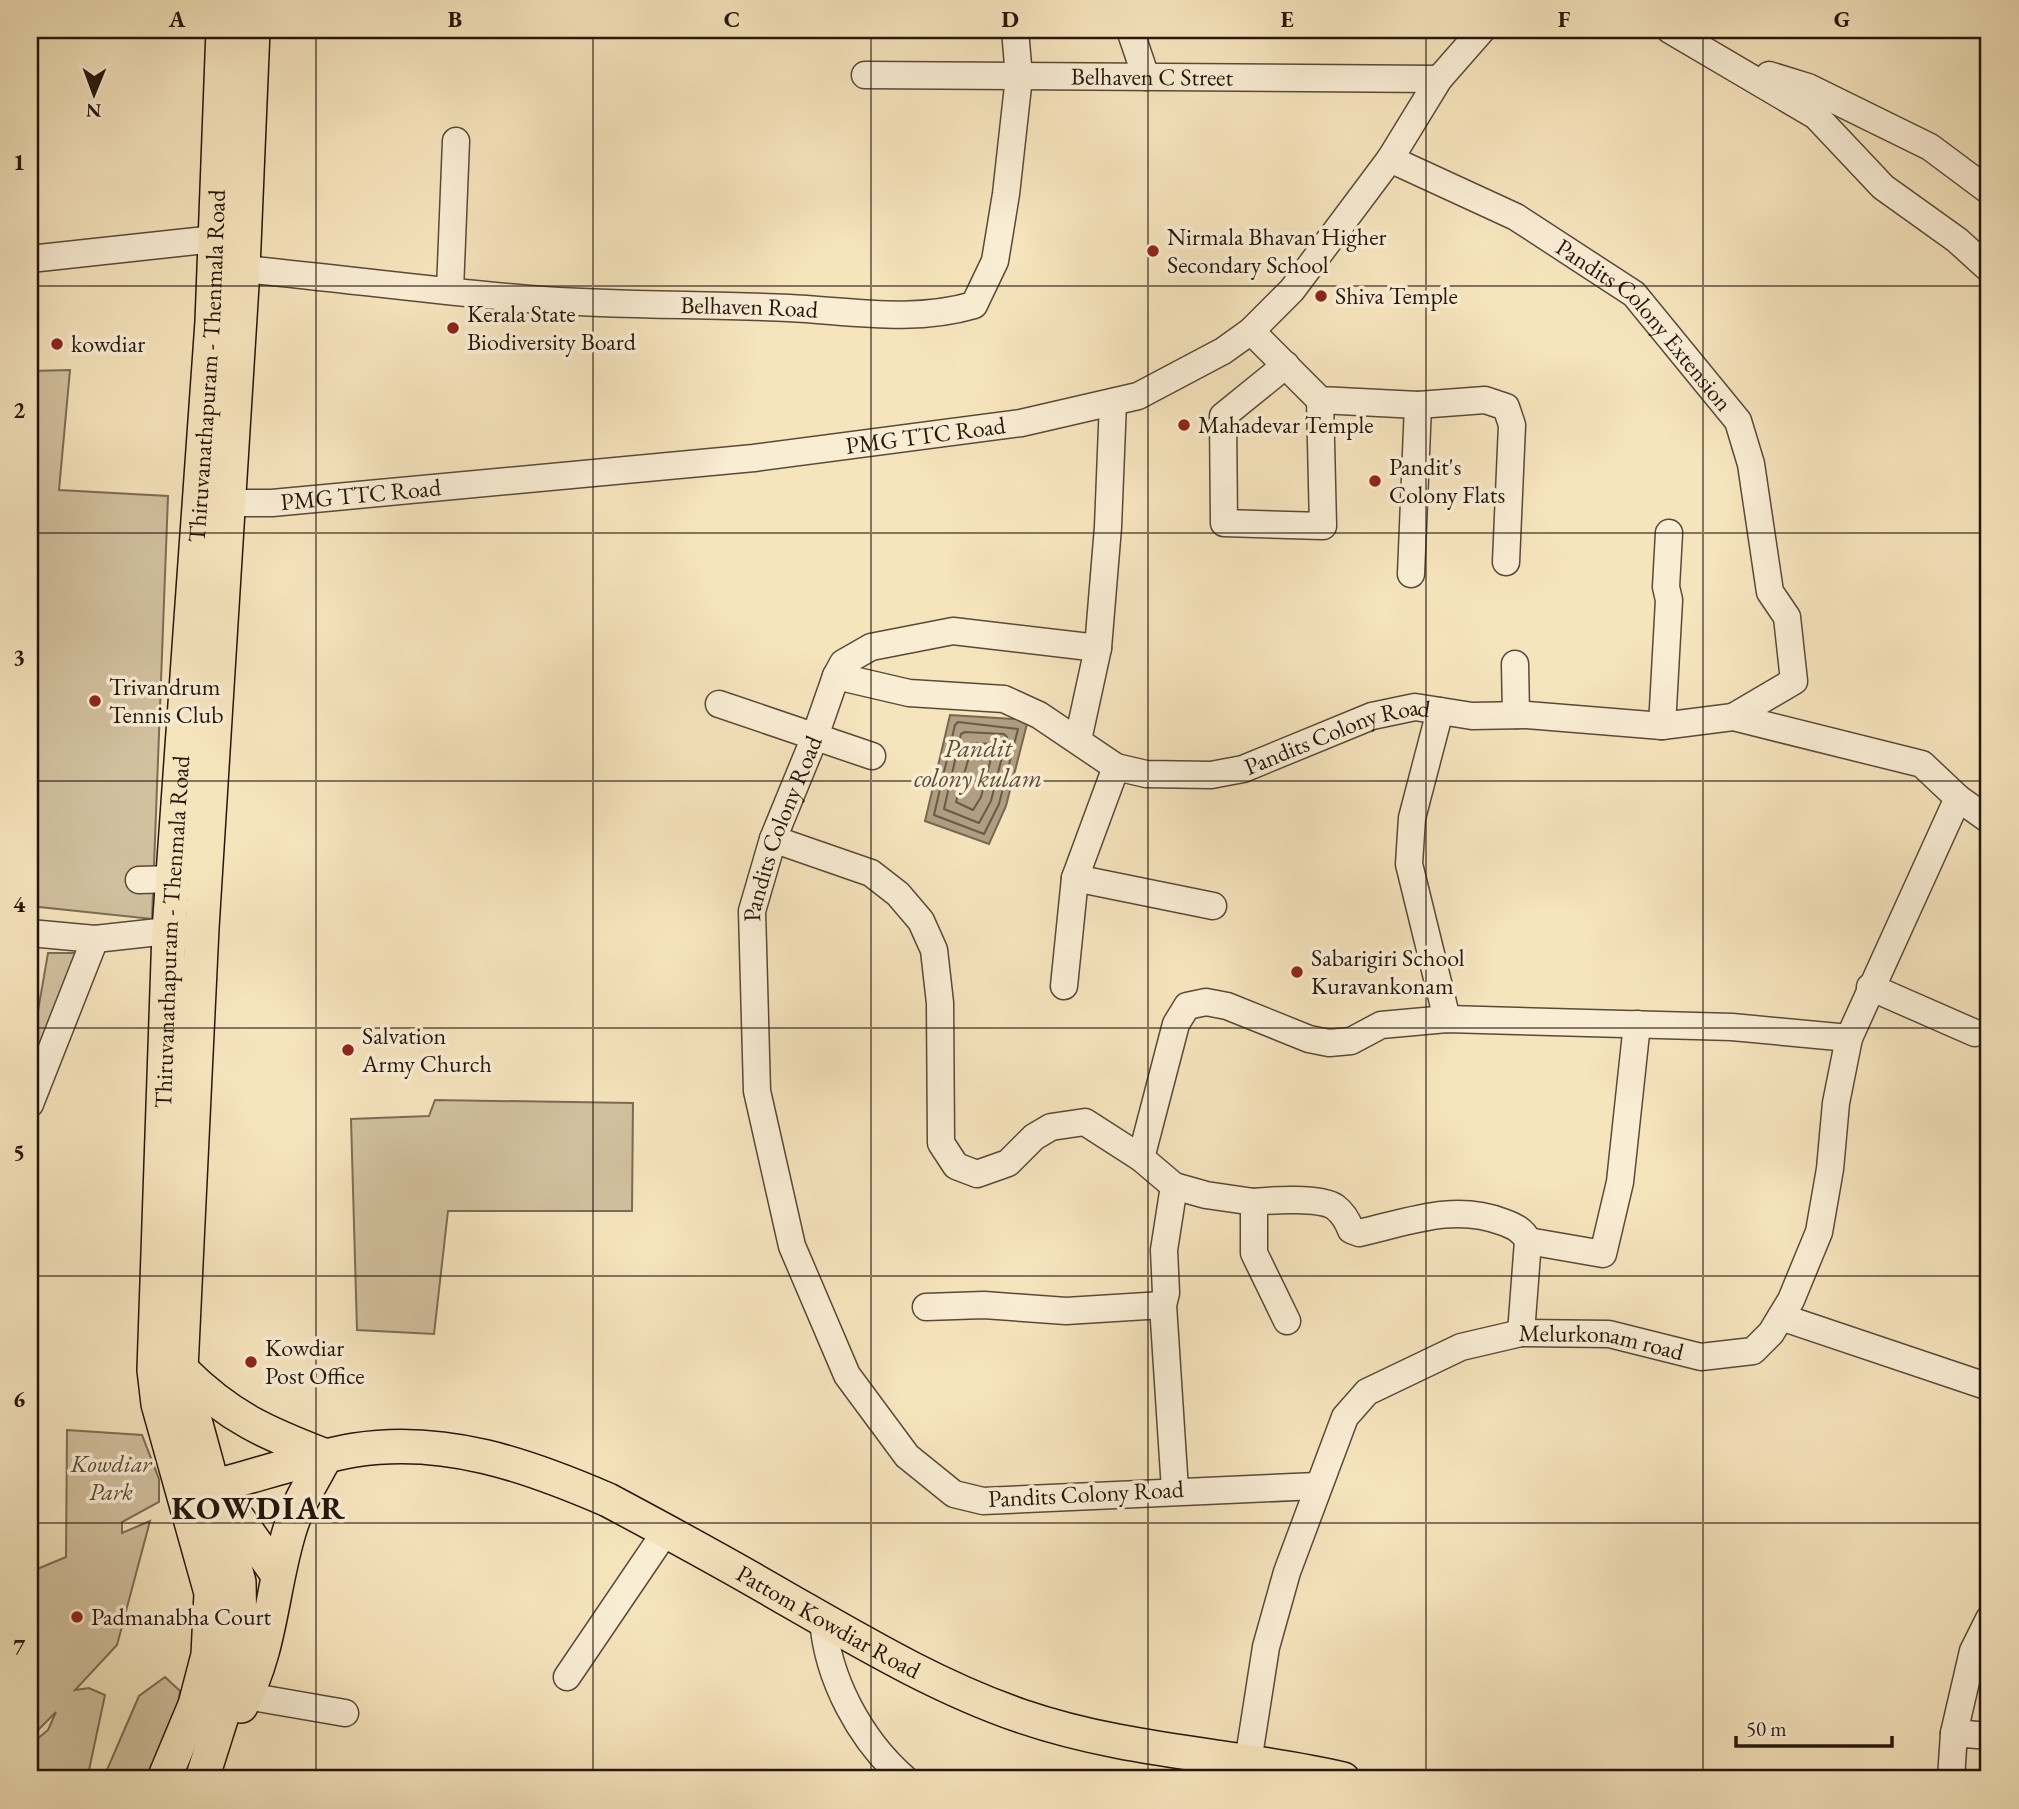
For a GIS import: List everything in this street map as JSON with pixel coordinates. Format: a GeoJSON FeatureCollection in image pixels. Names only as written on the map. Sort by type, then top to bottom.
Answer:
{"type":"FeatureCollection","features":[{"type":"Feature","properties":{"kind":"main road","name":"Thiruvanathapuram - Thenmala Road"},"geometry":{"type":"LineString","coordinates":[[164,1779],[195,1705],[208,1655],[211,1593],[200,1493],[158,1404],[154,1370],[169,931],[214,503],[215,239],[223,30]]}},
{"type":"Feature","properties":{"kind":"main road"},"geometry":{"type":"LineString","coordinates":[[202,1779],[235,1675],[240,1630],[239,1582],[200,1493],[181,1369],[202,928],[214,503],[243,269],[253,30]]}},
{"type":"Feature","properties":{"kind":"main road"},"geometry":{"type":"LineString","coordinates":[[181,1369],[213,1401],[262,1432],[326,1456],[301,1502],[278,1575],[264,1652],[247,1696],[202,1779]]}},
{"type":"Feature","properties":{"kind":"main road","name":"Pattom Kowdiar Road"},"geometry":{"type":"LineString","coordinates":[[200,1493],[326,1456],[356,1450],[425,1446],[500,1458],[586,1491],[666,1531],[934,1682],[1020,1716],[1087,1737],[1139,1748],[1248,1762],[1343,1779]]}},
{"type":"Feature","properties":{"kind":"main road"},"geometry":{"type":"LineString","coordinates":[[200,1493],[278,1575]]}},
{"type":"Feature","properties":{"kind":"street","name":"Belhaven Road"},"geometry":{"type":"LineString","coordinates":[[243,269],[557,300],[679,307],[788,308],[880,315],[954,311],[974,305],[995,261],[1019,77],[1015,30]]}},
{"type":"Feature","properties":{"kind":"street"},"geometry":{"type":"LineString","coordinates":[[1130,30],[1146,78]]}},
{"type":"Feature","properties":{"kind":"street","name":"PMG TTC Road"},"geometry":{"type":"LineString","coordinates":[[214,503],[272,503],[754,458],[1021,423],[1138,396],[1223,351],[1251,331],[1292,290],[1390,159],[1439,79],[1482,30]]}},
{"type":"Feature","properties":{"kind":"street"},"geometry":{"type":"LineString","coordinates":[[1670,30],[1816,116],[1883,187],[1957,240],[1989,269]]}},
{"type":"Feature","properties":{"kind":"street"},"geometry":{"type":"LineString","coordinates":[[1733,65],[1808,87],[1918,141],[1989,191]]}},
{"type":"Feature","properties":{"kind":"street","name":"Belhaven C Street"},"geometry":{"type":"LineString","coordinates":[[865,75],[1439,79]]}},
{"type":"Feature","properties":{"kind":"street"},"geometry":{"type":"LineString","coordinates":[[450,290],[456,141]]}},
{"type":"Feature","properties":{"kind":"street","name":"Pandits Colony Extension"},"geometry":{"type":"LineString","coordinates":[[1390,159],[1516,218],[1634,294],[1738,421],[1751,464],[1770,592],[1787,617],[1794,681],[1733,717]]}},
{"type":"Feature","properties":{"kind":"street"},"geometry":{"type":"LineString","coordinates":[[30,259],[215,239]]}},
{"type":"Feature","properties":{"kind":"street"},"geometry":{"type":"LineString","coordinates":[[1251,331],[1286,365],[1320,400],[1323,526],[1224,523],[1223,416],[1286,365]]}},
{"type":"Feature","properties":{"kind":"street"},"geometry":{"type":"LineString","coordinates":[[1320,400],[1418,405],[1485,400],[1506,407],[1511,425],[1506,562]]}},
{"type":"Feature","properties":{"kind":"street"},"geometry":{"type":"LineString","coordinates":[[1077,740],[1098,648],[1108,527],[1113,402]]}},
{"type":"Feature","properties":{"kind":"street"},"geometry":{"type":"LineString","coordinates":[[1411,574],[1418,405]]}},
{"type":"Feature","properties":{"kind":"street"},"geometry":{"type":"LineString","coordinates":[[1662,726],[1669,600],[1666,587],[1669,533]]}},
{"type":"Feature","properties":{"kind":"street"},"geometry":{"type":"LineString","coordinates":[[836,676],[844,663],[871,647],[953,631],[1098,648]]}},
{"type":"Feature","properties":{"kind":"street"},"geometry":{"type":"LineString","coordinates":[[1515,664],[1516,715]]}},
{"type":"Feature","properties":{"kind":"street","name":"Pandits Colony Road"},"geometry":{"type":"LineString","coordinates":[[1317,1486],[1175,1490],[983,1501],[954,1494],[907,1456],[847,1375],[792,1246],[757,1091],[752,911],[774,839],[836,676],[909,693],[1004,699],[1039,715],[1116,766],[1146,774],[1211,775],[1243,769],[1372,716],[1415,706],[1472,716],[1516,715],[1662,726],[1733,717],[1922,764],[1958,798],[1988,817]]}},
{"type":"Feature","properties":{"kind":"street"},"geometry":{"type":"LineString","coordinates":[[719,704],[814,739],[872,756]]}},
{"type":"Feature","properties":{"kind":"street"},"geometry":{"type":"LineString","coordinates":[[1440,711],[1412,818],[1409,864],[1447,1019]]}},
{"type":"Feature","properties":{"kind":"street"},"geometry":{"type":"LineString","coordinates":[[1064,986],[1075,878],[1116,766]]}},
{"type":"Feature","properties":{"kind":"street","name":"Melurkonam road"},"geometry":{"type":"LineString","coordinates":[[1317,1486],[1345,1418],[1367,1392],[1461,1347],[1521,1333],[1609,1334],[1701,1357],[1753,1351],[1771,1333],[1781,1317],[1819,1232],[1830,1169],[1836,1103],[1849,1038],[1958,798]]}},
{"type":"Feature","properties":{"kind":"street"},"geometry":{"type":"LineString","coordinates":[[774,839],[871,873],[898,894],[921,921],[934,950],[940,1003],[941,1143],[956,1166],[977,1174],[1008,1163],[1034,1137],[1051,1127],[1085,1122],[1141,1158],[1174,1186],[1206,1195],[1254,1202],[1308,1202],[1334,1206],[1347,1220],[1350,1230],[1359,1233],[1415,1218],[1458,1213],[1493,1218],[1515,1227],[1528,1241],[1603,1254],[1620,1182],[1637,1024]]}},
{"type":"Feature","properties":{"kind":"street"},"geometry":{"type":"LineString","coordinates":[[1075,878],[1213,906]]}},
{"type":"Feature","properties":{"kind":"street"},"geometry":{"type":"LineString","coordinates":[[139,880],[173,879]]}},
{"type":"Feature","properties":{"kind":"street"},"geometry":{"type":"LineString","coordinates":[[30,933],[95,939],[202,928]]}},
{"type":"Feature","properties":{"kind":"street"},"geometry":{"type":"LineString","coordinates":[[30,1104],[95,939]]}},
{"type":"Feature","properties":{"kind":"street"},"geometry":{"type":"LineString","coordinates":[[1870,987],[1975,1033]]}},
{"type":"Feature","properties":{"kind":"street"},"geometry":{"type":"LineString","coordinates":[[1141,1158],[1176,1024],[1187,1006],[1206,1003],[1227,1006],[1309,1039],[1329,1043],[1351,1041],[1381,1025],[1447,1019],[1732,1027],[1849,1038]]}},
{"type":"Feature","properties":{"kind":"street"},"geometry":{"type":"LineString","coordinates":[[1174,1186],[1164,1250],[1166,1293],[1163,1306],[1175,1490]]}},
{"type":"Feature","properties":{"kind":"street"},"geometry":{"type":"LineString","coordinates":[[1254,1202],[1254,1253],[1287,1321]]}},
{"type":"Feature","properties":{"kind":"street"},"geometry":{"type":"LineString","coordinates":[[1521,1333],[1528,1241]]}},
{"type":"Feature","properties":{"kind":"street"},"geometry":{"type":"LineString","coordinates":[[926,1307],[984,1306],[1066,1311],[1163,1306]]}},
{"type":"Feature","properties":{"kind":"street"},"geometry":{"type":"LineString","coordinates":[[1781,1317],[1989,1387]]}},
{"type":"Feature","properties":{"kind":"street"},"geometry":{"type":"LineString","coordinates":[[1248,1762],[1266,1647],[1287,1572],[1317,1486]]}},
{"type":"Feature","properties":{"kind":"street"},"geometry":{"type":"LineString","coordinates":[[568,1678],[666,1531]]}},
{"type":"Feature","properties":{"kind":"street"},"geometry":{"type":"LineString","coordinates":[[823,1619],[825,1648],[853,1717],[905,1779]]}},
{"type":"Feature","properties":{"kind":"street"},"geometry":{"type":"LineString","coordinates":[[1951,1779],[1954,1732],[1973,1651],[1989,1619]]}},
{"type":"Feature","properties":{"kind":"street"},"geometry":{"type":"LineString","coordinates":[[247,1696],[345,1713]]}},
{"type":"Feature","properties":{"kind":"street"},"geometry":{"type":"LineString","coordinates":[[1954,1732],[1989,1736]]}},
{"type":"Feature","properties":{"kind":"green space","name":"Trivandrum Tennis Club"},"geometry":{"type":"Polygon","coordinates":[[[70,370],[59,490],[168,496],[152,919],[30,906],[30,371],[70,370]]]}},
{"type":"Feature","properties":{"kind":"green space"},"geometry":{"type":"Polygon","coordinates":[[[48,953],[79,953],[30,1080],[30,1057],[48,953]]]}},
{"type":"Feature","properties":{"kind":"green space"},"geometry":{"type":"Polygon","coordinates":[[[435,1100],[633,1103],[632,1211],[448,1211],[434,1334],[357,1330],[351,1119],[429,1116],[435,1100]]]}},
{"type":"Feature","properties":{"kind":"green space","name":"Kowdiar Park"},"geometry":{"type":"Polygon","coordinates":[[[67,1430],[142,1435],[159,1479],[159,1502],[122,1522],[122,1533],[150,1521],[117,1645],[75,1690],[89,1688],[105,1695],[89,1770],[82,1779],[30,1779],[30,1745],[48,1730],[56,1712],[30,1738],[30,1572],[66,1557],[67,1430]]]}},
{"type":"Feature","properties":{"kind":"green space"},"geometry":{"type":"Polygon","coordinates":[[[165,1677],[180,1691],[177,1713],[150,1779],[103,1779],[139,1696],[165,1677]]]}},
{"type":"Feature","properties":{"kind":"water","name":"Pandit colony kulam"},"geometry":{"type":"Polygon","coordinates":[[[950,715],[1028,720],[1006,806],[989,844],[925,821],[950,715]]]}},
{"type":"Feature","properties":{"kind":"place","name":"Nirmala Bhavan Higher Secondary School"},"geometry":{"type":"Point","coordinates":[1153,251]}},
{"type":"Feature","properties":{"kind":"place","name":"Shiva Temple"},"geometry":{"type":"Point","coordinates":[1321,296]}},
{"type":"Feature","properties":{"kind":"place","name":"Kerala State Biodiversity Board"},"geometry":{"type":"Point","coordinates":[453,328]}},
{"type":"Feature","properties":{"kind":"place","name":"kowdiar"},"geometry":{"type":"Point","coordinates":[57,344]}},
{"type":"Feature","properties":{"kind":"place","name":"Mahadevar Temple"},"geometry":{"type":"Point","coordinates":[1184,425]}},
{"type":"Feature","properties":{"kind":"place","name":"Pandit's Colony Flats"},"geometry":{"type":"Point","coordinates":[1375,481]}},
{"type":"Feature","properties":{"kind":"place","name":"Trivandrum Tennis Club"},"geometry":{"type":"Point","coordinates":[95,701]}},
{"type":"Feature","properties":{"kind":"place","name":"Sabarigiri School Kuravankonam"},"geometry":{"type":"Point","coordinates":[1297,972]}},
{"type":"Feature","properties":{"kind":"place","name":"Salvation Army Church"},"geometry":{"type":"Point","coordinates":[348,1050]}},
{"type":"Feature","properties":{"kind":"place","name":"Kowdiar Post Office"},"geometry":{"type":"Point","coordinates":[251,1362]}},
{"type":"Feature","properties":{"kind":"place","name":"Padmanabha Court"},"geometry":{"type":"Point","coordinates":[77,1617]}},
{"type":"Feature","properties":{"kind":"district","name":"KOWDIAR"},"geometry":{"type":"Point","coordinates":[259,1508]}}]}
